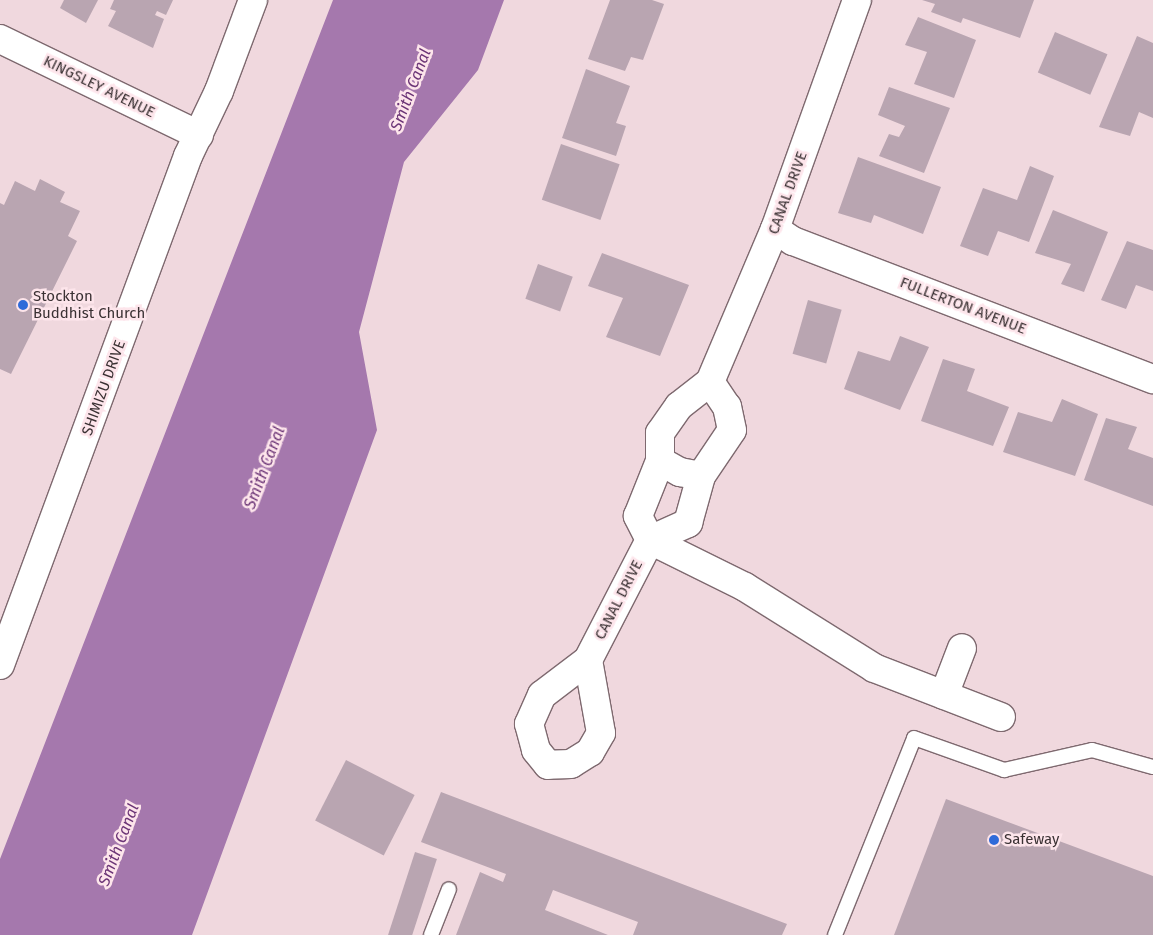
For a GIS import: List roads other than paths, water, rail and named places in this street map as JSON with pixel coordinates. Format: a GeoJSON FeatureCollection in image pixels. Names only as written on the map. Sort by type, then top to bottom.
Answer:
{"type":"FeatureCollection","features":[{"type":"Feature","properties":{"kind":"street","name":"SHIMIZU DRIVE"},"geometry":{"type":"LineString","coordinates":[[0,665],[199,135],[253,0]]}},
{"type":"Feature","properties":{"kind":"street","name":"CANAL DRIVE"},"geometry":{"type":"LineString","coordinates":[[588,660],[650,540],[638,516],[660,461],[660,433],[679,406],[710,382],[775,229],[857,0]]}},
{"type":"Feature","properties":{"kind":"street","name":"KINGSLEY AVENUE"},"geometry":{"type":"LineString","coordinates":[[0,39],[199,135]]}},
{"type":"Feature","properties":{"kind":"street","name":"FULLERTON AVENUE"},"geometry":{"type":"LineString","coordinates":[[775,229],[793,241],[1153,378]]}},
{"type":"Feature","properties":{"kind":"street"},"geometry":{"type":"LineString","coordinates":[[650,540],[688,523],[701,476],[732,430],[727,407],[710,382]]}},
{"type":"Feature","properties":{"kind":"street"},"geometry":{"type":"LineString","coordinates":[[660,461],[680,472],[701,476]]}},
{"type":"Feature","properties":{"kind":"street"},"geometry":{"type":"LineString","coordinates":[[650,540],[744,587],[866,664],[1001,717]]}},
{"type":"Feature","properties":{"kind":"street"},"geometry":{"type":"LineString","coordinates":[[944,695],[962,648]]}},
{"type":"Feature","properties":{"kind":"lane"},"geometry":{"type":"LineString","coordinates":[[835,935],[914,738],[1004,770],[1092,750],[1153,767]]}},
{"type":"Feature","properties":{"kind":"lane"},"geometry":{"type":"LineString","coordinates":[[431,935],[449,889]]}},
{"type":"Feature","properties":{"kind":"water","name":"Smith Canal"},"geometry":{"type":"Polygon","coordinates":[[[333,0],[504,0],[478,70],[404,162],[359,332],[377,430],[192,935],[0,935],[0,859],[333,0]]]}},
{"type":"Feature","properties":{"kind":"place","name":"Stockton Buddhist Church"},"geometry":{"type":"Point","coordinates":[23,305]}},
{"type":"Feature","properties":{"kind":"place","name":"Safeway"},"geometry":{"type":"Point","coordinates":[994,840]}}]}
